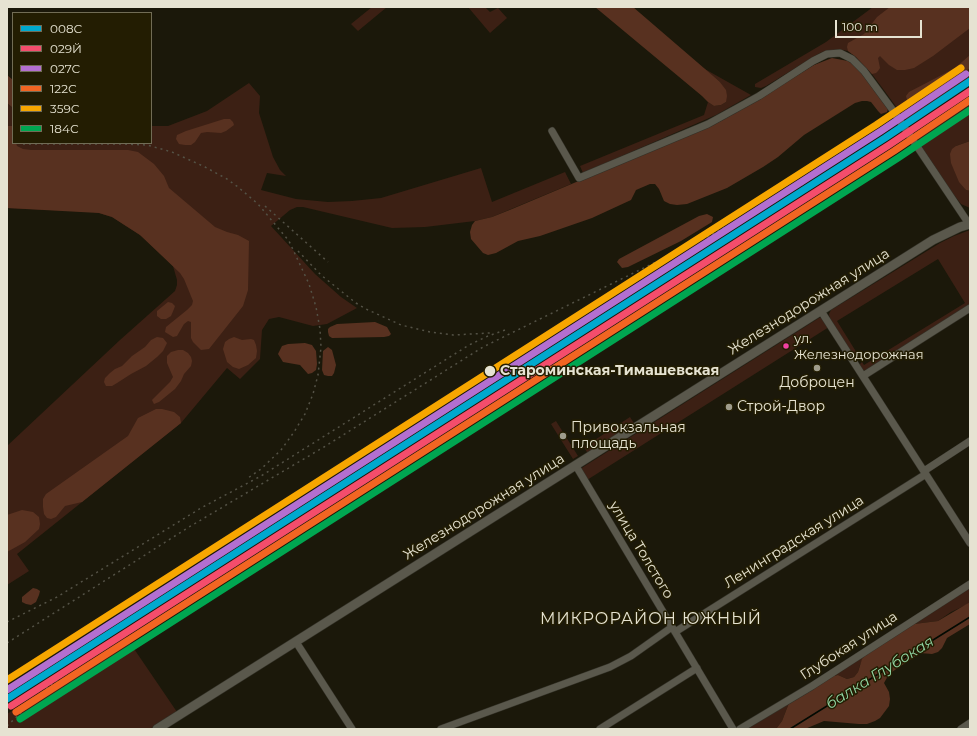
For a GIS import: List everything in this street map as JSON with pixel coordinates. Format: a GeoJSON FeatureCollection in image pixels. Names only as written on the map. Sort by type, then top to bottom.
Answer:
{"type":"FeatureCollection","features":[{"type":"Feature","properties":{"kind":"main road","name":"Железнодорожная улица"},"geometry":{"type":"LineString","coordinates":[[158,729],[933,240],[970,224]]}},
{"type":"Feature","properties":{"kind":"street"},"geometry":{"type":"LineString","coordinates":[[552,131],[579,178],[708,124],[759,96],[813,61],[827,54],[844,54],[858,64],[892,109],[970,224]]}},
{"type":"Feature","properties":{"kind":"street"},"geometry":{"type":"LineString","coordinates":[[863,376],[970,308]]}},
{"type":"Feature","properties":{"kind":"street"},"geometry":{"type":"LineString","coordinates":[[821,311],[970,543]]}},
{"type":"Feature","properties":{"kind":"street","name":"Ленинградская улица"},"geometry":{"type":"LineString","coordinates":[[441,729],[610,667],[631,656],[925,472],[970,441]]}},
{"type":"Feature","properties":{"kind":"street","name":"улица Толстого"},"geometry":{"type":"LineString","coordinates":[[576,466],[733,729]]}},
{"type":"Feature","properties":{"kind":"street","name":"Глубокая улица"},"geometry":{"type":"LineString","coordinates":[[740,729],[812,686],[970,584]]}},
{"type":"Feature","properties":{"kind":"street"},"geometry":{"type":"LineString","coordinates":[[296,642],[352,729]]}},
{"type":"Feature","properties":{"kind":"street"},"geometry":{"type":"LineString","coordinates":[[600,729],[697,668]]}},
{"type":"Feature","properties":{"kind":"street"},"geometry":{"type":"LineString","coordinates":[[961,729],[970,723]]}},
{"type":"Feature","properties":{"kind":"shaded area"},"geometry":{"type":"Polygon","coordinates":[[[372,7],[387,7],[358,31],[351,24],[372,7]]]}},
{"type":"Feature","properties":{"kind":"shaded area"},"geometry":{"type":"Polygon","coordinates":[[[468,7],[485,7],[490,12],[498,8],[507,18],[490,33],[468,7]]]}},
{"type":"Feature","properties":{"kind":"shaded area"},"geometry":{"type":"Polygon","coordinates":[[[595,7],[633,7],[719,81],[726,90],[726,102],[721,105],[714,106],[708,102],[595,7]]]}},
{"type":"Feature","properties":{"kind":"shaded area"},"geometry":{"type":"Polygon","coordinates":[[[873,7],[970,7],[970,77],[906,120],[872,74],[856,57],[848,51],[828,50],[820,53],[766,86],[761,88],[755,87],[755,84],[826,42],[873,7]]]}},
{"type":"Feature","properties":{"kind":"shaded area"},"geometry":{"type":"Polygon","coordinates":[[[890,7],[970,7],[970,28],[933,56],[914,68],[897,70],[889,65],[880,56],[878,58],[880,68],[876,73],[872,74],[856,57],[848,51],[848,43],[864,34],[877,17],[890,7]]]}},
{"type":"Feature","properties":{"kind":"shaded area"},"geometry":{"type":"Polygon","coordinates":[[[970,55],[970,68],[955,79],[912,103],[907,100],[906,96],[909,92],[955,68],[970,55]]]}},
{"type":"Feature","properties":{"kind":"shaded area"},"geometry":{"type":"Polygon","coordinates":[[[832,58],[848,61],[858,68],[888,109],[887,112],[881,114],[871,102],[862,101],[855,103],[804,135],[778,157],[763,167],[727,188],[687,204],[677,205],[664,201],[655,184],[650,184],[636,190],[631,200],[592,218],[540,236],[518,241],[496,253],[488,255],[483,253],[471,239],[470,232],[475,221],[492,217],[512,209],[719,122],[814,65],[832,58]]]}},
{"type":"Feature","properties":{"kind":"shaded area"},"geometry":{"type":"Polygon","coordinates":[[[703,68],[751,95],[716,115],[583,173],[580,166],[704,115],[708,102],[714,106],[721,105],[726,102],[719,81],[703,68]]]}},
{"type":"Feature","properties":{"kind":"shaded area"},"geometry":{"type":"Polygon","coordinates":[[[7,75],[12,79],[12,107],[7,103],[7,75]]]}},
{"type":"Feature","properties":{"kind":"shaded area"},"geometry":{"type":"Polygon","coordinates":[[[249,83],[260,96],[259,113],[273,157],[280,170],[286,176],[267,173],[261,190],[296,199],[328,202],[381,198],[481,168],[492,202],[565,172],[571,184],[492,217],[475,221],[425,227],[392,228],[303,207],[297,207],[290,210],[271,226],[315,274],[341,297],[357,308],[327,324],[313,326],[279,317],[269,319],[262,330],[260,359],[240,379],[227,368],[181,423],[17,554],[29,571],[7,585],[7,446],[120,340],[175,291],[177,280],[173,266],[161,254],[140,235],[112,217],[93,212],[7,208],[7,103],[12,107],[12,144],[152,144],[152,126],[168,126],[207,111],[249,83]]]}},
{"type":"Feature","properties":{"kind":"shaded area"},"geometry":{"type":"Polygon","coordinates":[[[970,97],[970,141],[956,146],[966,190],[970,191],[970,208],[961,204],[953,194],[913,134],[970,97]]]}},
{"type":"Feature","properties":{"kind":"shaded area"},"geometry":{"type":"Polygon","coordinates":[[[224,119],[230,119],[234,125],[226,131],[221,133],[201,133],[191,145],[179,144],[176,139],[177,135],[186,131],[224,119]]]}},
{"type":"Feature","properties":{"kind":"shaded area"},"geometry":{"type":"Polygon","coordinates":[[[7,126],[12,126],[12,144],[16,144],[23,149],[128,150],[138,152],[154,164],[164,176],[169,188],[215,227],[238,235],[249,241],[248,290],[243,306],[209,349],[201,350],[191,338],[191,322],[188,321],[184,324],[177,336],[173,337],[165,332],[166,327],[187,310],[192,305],[193,301],[180,273],[140,235],[112,217],[99,213],[7,208],[7,126]]]}},
{"type":"Feature","properties":{"kind":"shaded area"},"geometry":{"type":"Polygon","coordinates":[[[970,141],[970,191],[966,190],[959,182],[951,163],[950,154],[952,149],[956,146],[970,141]]]}},
{"type":"Feature","properties":{"kind":"shaded area"},"geometry":{"type":"Polygon","coordinates":[[[707,214],[713,217],[712,222],[681,241],[628,267],[622,268],[617,262],[619,259],[699,216],[707,214]]]}},
{"type":"Feature","properties":{"kind":"shaded area"},"geometry":{"type":"Polygon","coordinates":[[[970,230],[970,306],[865,371],[863,370],[859,365],[862,362],[864,365],[965,303],[938,259],[837,321],[860,358],[856,359],[830,319],[829,314],[831,310],[940,243],[970,230]]]}},
{"type":"Feature","properties":{"kind":"shaded area"},"geometry":{"type":"Polygon","coordinates":[[[168,302],[175,306],[174,309],[171,316],[166,319],[161,319],[157,316],[157,311],[168,302]]]}},
{"type":"Feature","properties":{"kind":"shaded area"},"geometry":{"type":"Polygon","coordinates":[[[819,318],[822,318],[829,327],[587,480],[580,469],[819,318]]]}},
{"type":"Feature","properties":{"kind":"shaded area"},"geometry":{"type":"Polygon","coordinates":[[[375,322],[387,327],[391,334],[384,337],[332,338],[329,336],[328,329],[337,324],[375,322]]]}},
{"type":"Feature","properties":{"kind":"shaded area"},"geometry":{"type":"Polygon","coordinates":[[[157,337],[163,338],[167,343],[163,351],[157,357],[146,366],[112,386],[106,386],[104,382],[105,378],[110,373],[122,366],[132,356],[145,347],[151,340],[157,337]]]}},
{"type":"Feature","properties":{"kind":"shaded area"},"geometry":{"type":"Polygon","coordinates":[[[234,337],[242,340],[254,340],[257,351],[256,358],[248,365],[239,369],[233,367],[227,362],[223,349],[225,342],[234,337]]]}},
{"type":"Feature","properties":{"kind":"shaded area"},"geometry":{"type":"Polygon","coordinates":[[[305,343],[312,345],[316,351],[316,370],[308,374],[300,365],[283,362],[278,354],[282,346],[288,344],[305,343]]]}},
{"type":"Feature","properties":{"kind":"shaded area"},"geometry":{"type":"Polygon","coordinates":[[[328,347],[332,350],[336,365],[332,376],[324,375],[322,370],[323,351],[328,347]]]}},
{"type":"Feature","properties":{"kind":"shaded area"},"geometry":{"type":"Polygon","coordinates":[[[183,350],[188,353],[192,361],[191,366],[175,389],[159,402],[154,404],[152,400],[173,377],[167,363],[167,356],[171,352],[183,350]]]}},
{"type":"Feature","properties":{"kind":"shaded area"},"geometry":{"type":"Polygon","coordinates":[[[156,409],[174,412],[180,417],[181,423],[82,502],[65,506],[56,517],[51,519],[47,518],[44,514],[43,507],[43,499],[46,494],[128,436],[138,418],[156,409]]]}},
{"type":"Feature","properties":{"kind":"shaded area"},"geometry":{"type":"Polygon","coordinates":[[[630,417],[635,425],[588,454],[584,447],[630,417]]]}},
{"type":"Feature","properties":{"kind":"shaded area"},"geometry":{"type":"Polygon","coordinates":[[[556,421],[578,456],[573,459],[551,424],[556,421]]]}},
{"type":"Feature","properties":{"kind":"shaded area"},"geometry":{"type":"Polygon","coordinates":[[[22,510],[33,512],[39,517],[39,529],[25,542],[7,552],[7,515],[22,510]]]}},
{"type":"Feature","properties":{"kind":"shaded area"},"geometry":{"type":"Polygon","coordinates":[[[970,587],[970,602],[966,605],[951,612],[938,621],[914,624],[970,587]]]}},
{"type":"Feature","properties":{"kind":"shaded area"},"geometry":{"type":"Polygon","coordinates":[[[33,588],[40,591],[36,602],[31,605],[22,602],[22,597],[33,588]]]}},
{"type":"Feature","properties":{"kind":"shaded area"},"geometry":{"type":"Polygon","coordinates":[[[970,602],[970,624],[947,638],[942,648],[938,652],[932,654],[920,653],[889,674],[884,683],[889,692],[889,706],[880,718],[867,724],[824,721],[805,729],[776,729],[782,721],[789,703],[833,676],[838,675],[847,679],[854,677],[858,672],[862,659],[865,655],[914,624],[938,621],[970,602]]]}},
{"type":"Feature","properties":{"kind":"shaded area"},"geometry":{"type":"Polygon","coordinates":[[[126,637],[177,712],[150,729],[7,729],[7,714],[126,637]]]}},
{"type":"Feature","properties":{"kind":"shaded area"},"geometry":{"type":"Polygon","coordinates":[[[865,655],[858,672],[854,677],[847,679],[838,675],[833,676],[865,655]]]}},
{"type":"Feature","properties":{"kind":"shaded area"},"geometry":{"type":"Polygon","coordinates":[[[789,703],[782,721],[776,729],[747,729],[789,703]]]}},
{"type":"Feature","properties":{"kind":"waterway","name":"балка Глубокая"},"geometry":{"type":"LineString","coordinates":[[790,729],[970,617]]}},
{"type":"Feature","properties":{"kind":"railway"},"geometry":{"type":"LineString","coordinates":[[23,144],[147,145],[172,152],[205,167],[238,187],[258,204],[289,241],[309,284],[316,307],[320,329],[321,347],[318,375],[313,394],[305,414],[294,432],[281,450],[261,469],[248,478]]}},
{"type":"Feature","properties":{"kind":"railway"},"geometry":{"type":"LineString","coordinates":[[7,643],[189,527],[324,447],[483,347],[717,232],[805,183]]}},
{"type":"Feature","properties":{"kind":"railway"},"geometry":{"type":"LineString","coordinates":[[265,206],[328,262]]}},
{"type":"Feature","properties":{"kind":"railway"},"geometry":{"type":"LineString","coordinates":[[298,251],[321,275],[356,303],[401,325],[430,332],[453,335],[490,333]]}},
{"type":"Feature","properties":{"kind":"railway"},"geometry":{"type":"LineString","coordinates":[[7,622],[57,597],[201,508],[261,476],[469,345],[505,330]]}},
{"type":"Feature","properties":{"kind":"railway"},"geometry":{"type":"LineString","coordinates":[[7,726],[49,686],[75,667]]}},
{"type":"Feature","properties":{"kind":"transit line","name":"359С"},"geometry":{"type":"LineString","coordinates":[[7,680],[876,125],[961,68]]}},
{"type":"Feature","properties":{"kind":"transit line","name":"027С"},"geometry":{"type":"LineString","coordinates":[[7,690],[881,131],[966,74]]}},
{"type":"Feature","properties":{"kind":"transit line","name":"008С"},"geometry":{"type":"LineString","coordinates":[[7,699],[885,138],[970,81]]}},
{"type":"Feature","properties":{"kind":"transit line","name":"029Й"},"geometry":{"type":"LineString","coordinates":[[11,706],[889,145],[970,91]]}},
{"type":"Feature","properties":{"kind":"transit line","name":"122С"},"geometry":{"type":"LineString","coordinates":[[16,712],[894,151],[970,100]]}},
{"type":"Feature","properties":{"kind":"transit line","name":"184С"},"geometry":{"type":"LineString","coordinates":[[20,719],[898,158],[970,110]]}},
{"type":"Feature","properties":{"kind":"place","name":"ул. Железнодорожная"},"geometry":{"type":"Point","coordinates":[786,346]}},
{"type":"Feature","properties":{"kind":"place","name":"Доброцен"},"geometry":{"type":"Point","coordinates":[817,368]}},
{"type":"Feature","properties":{"kind":"place","name":"Староминская-Тимашевская"},"geometry":{"type":"Point","coordinates":[490,371]}},
{"type":"Feature","properties":{"kind":"place","name":"Строй-Двор"},"geometry":{"type":"Point","coordinates":[729,407]}},
{"type":"Feature","properties":{"kind":"place","name":"Привокзальная площадь"},"geometry":{"type":"Point","coordinates":[563,436]}},
{"type":"Feature","properties":{"kind":"district","name":"МИКРОРАЙОН ЮЖНЫЙ"},"geometry":{"type":"Point","coordinates":[651,619]}}]}
